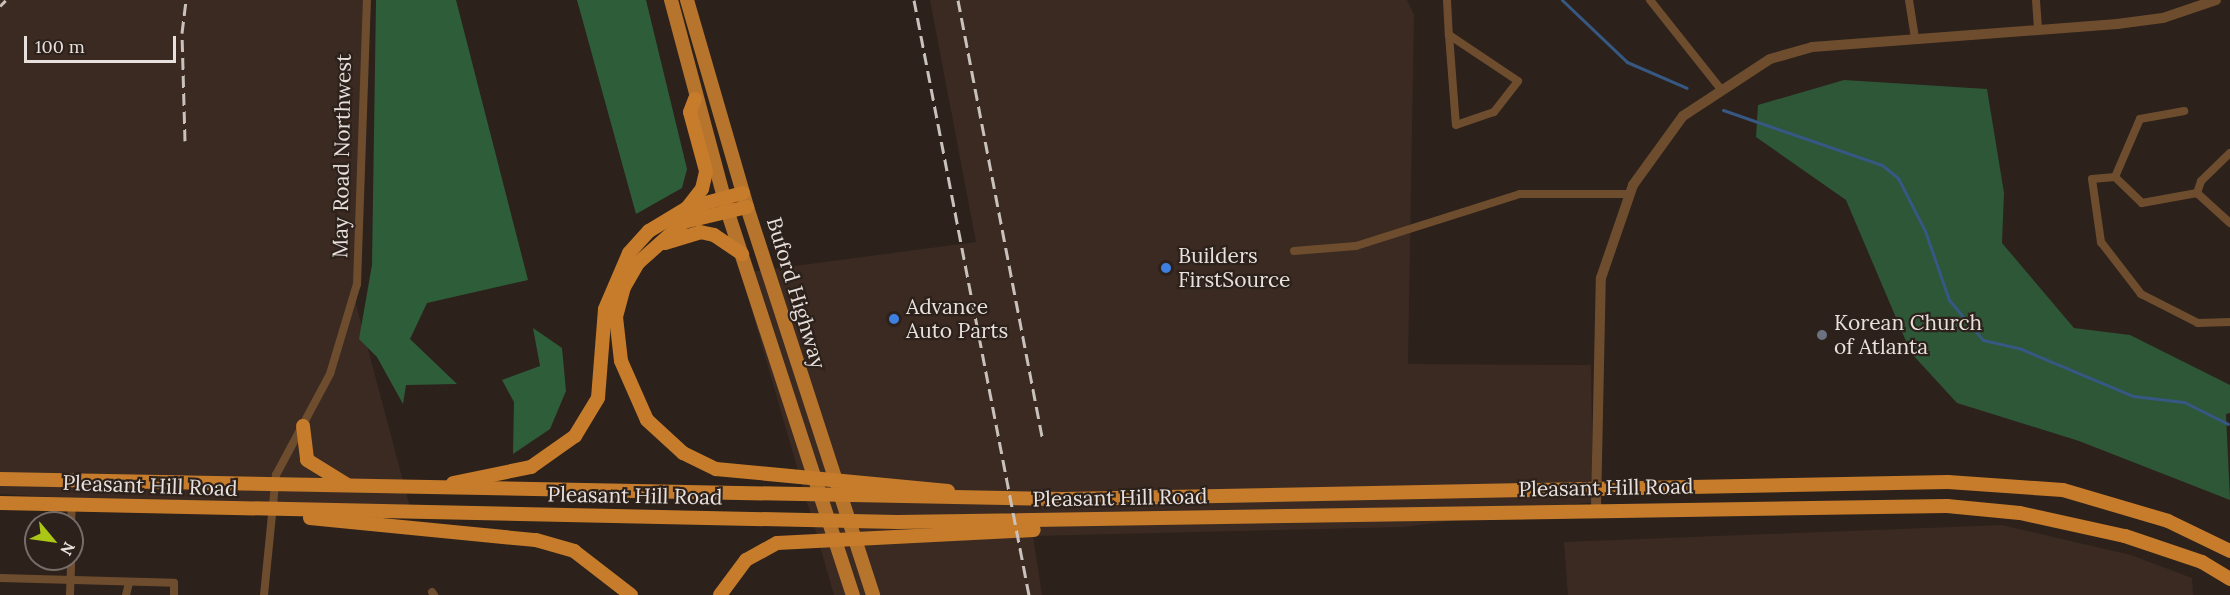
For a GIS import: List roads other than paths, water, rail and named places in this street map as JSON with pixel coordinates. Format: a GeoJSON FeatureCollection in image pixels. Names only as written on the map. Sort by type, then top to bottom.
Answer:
{"type":"FeatureCollection","features":[{"type":"Feature","properties":{"kind":"highway"},"geometry":{"type":"LineString","coordinates":[[687,208],[702,189],[706,171],[690,112],[695,99]]}},
{"type":"Feature","properties":{"kind":"highway"},"geometry":{"type":"LineString","coordinates":[[420,488],[531,468],[575,436],[598,398],[605,309],[614,278],[650,231],[687,208],[743,193]]}},
{"type":"Feature","properties":{"kind":"highway"},"geometry":{"type":"LineString","coordinates":[[747,207],[684,222],[638,263],[616,317],[621,361],[647,420],[683,453],[716,469],[1063,499]]}},
{"type":"Feature","properties":{"kind":"highway"},"geometry":{"type":"LineString","coordinates":[[621,361],[631,288],[664,244],[700,232],[714,235],[742,255]]}},
{"type":"Feature","properties":{"kind":"highway"},"geometry":{"type":"LineString","coordinates":[[303,426],[307,460],[357,487]]}},
{"type":"Feature","properties":{"kind":"highway","name":"Pleasant Hill Road"},"geometry":{"type":"LineString","coordinates":[[0,479],[275,486],[1063,499],[1948,482],[2063,489],[2168,521],[2230,550]]}},
{"type":"Feature","properties":{"kind":"highway","name":"Pleasant Hill Road"},"geometry":{"type":"LineString","coordinates":[[0,503],[270,510],[1118,521],[1596,508],[1855,504],[2020,513],[2125,536],[2202,562],[2230,579]]}},
{"type":"Feature","properties":{"kind":"highway"},"geometry":{"type":"LineString","coordinates":[[270,510],[536,540],[574,551],[631,595]]}},
{"type":"Feature","properties":{"kind":"highway"},"geometry":{"type":"LineString","coordinates":[[720,595],[730,574],[746,560],[777,543],[1118,521]]}},
{"type":"Feature","properties":{"kind":"main road","name":"Buford Highway"},"geometry":{"type":"LineString","coordinates":[[671,0],[695,99],[728,213],[803,454],[853,595]]}},
{"type":"Feature","properties":{"kind":"main road","name":"Buford Highway"},"geometry":{"type":"LineString","coordinates":[[687,0],[747,207],[822,447],[873,595]]}},
{"type":"Feature","properties":{"kind":"street","name":"May Road Northwest"},"geometry":{"type":"LineString","coordinates":[[264,595],[270,510],[275,486],[330,374],[357,284],[367,0]]}},
{"type":"Feature","properties":{"kind":"street"},"geometry":{"type":"LineString","coordinates":[[1447,0],[1449,35],[1456,125],[1494,112],[1518,81],[1449,35]]}},
{"type":"Feature","properties":{"kind":"street"},"geometry":{"type":"LineString","coordinates":[[1650,0],[1720,88]]}},
{"type":"Feature","properties":{"kind":"street"},"geometry":{"type":"LineString","coordinates":[[1909,0],[1915,38]]}},
{"type":"Feature","properties":{"kind":"street"},"geometry":{"type":"LineString","coordinates":[[2036,0],[2038,29]]}},
{"type":"Feature","properties":{"kind":"street"},"geometry":{"type":"LineString","coordinates":[[1596,508],[1601,278],[1629,194],[1683,116],[1720,88],[1770,59],[1802,50],[1915,38],[2163,18],[2216,0]]}},
{"type":"Feature","properties":{"kind":"street"},"geometry":{"type":"LineString","coordinates":[[2115,177],[2140,119],[2184,111]]}},
{"type":"Feature","properties":{"kind":"street"},"geometry":{"type":"LineString","coordinates":[[2197,193],[2201,181],[2230,153]]}},
{"type":"Feature","properties":{"kind":"street"},"geometry":{"type":"LineString","coordinates":[[2197,193],[2142,203],[2115,177],[2092,179],[2101,242],[2141,294],[2198,323],[2230,322]]}},
{"type":"Feature","properties":{"kind":"street"},"geometry":{"type":"LineString","coordinates":[[2197,193],[2230,223]]}},
{"type":"Feature","properties":{"kind":"street"},"geometry":{"type":"LineString","coordinates":[[1294,252],[1356,246],[1520,194],[1629,194]]}},
{"type":"Feature","properties":{"kind":"street"},"geometry":{"type":"LineString","coordinates":[[72,504],[72,511]]}},
{"type":"Feature","properties":{"kind":"street"},"geometry":{"type":"LineString","coordinates":[[70,571],[70,595]]}},
{"type":"Feature","properties":{"kind":"street"},"geometry":{"type":"LineString","coordinates":[[0,578],[174,583],[174,595]]}},
{"type":"Feature","properties":{"kind":"street"},"geometry":{"type":"LineString","coordinates":[[126,595],[129,583]]}},
{"type":"Feature","properties":{"kind":"waterway"},"geometry":{"type":"LineString","coordinates":[[1562,0],[1627,62],[1687,88]]}},
{"type":"Feature","properties":{"kind":"waterway"},"geometry":{"type":"LineString","coordinates":[[1723,110],[1882,165],[1898,178],[1925,231],[1949,300],[1983,340],[2019,348],[2133,396],[2184,402],[2228,424]]}},
{"type":"Feature","properties":{"kind":"railway"},"geometry":{"type":"LineString","coordinates":[[0,6],[6,0]]}},
{"type":"Feature","properties":{"kind":"railway"},"geometry":{"type":"LineString","coordinates":[[185,141],[182,33],[186,0]]}},
{"type":"Feature","properties":{"kind":"railway"},"geometry":{"type":"LineString","coordinates":[[914,0],[1029,595]]}},
{"type":"Feature","properties":{"kind":"railway"},"geometry":{"type":"LineString","coordinates":[[958,0],[1042,438]]}},
{"type":"Feature","properties":{"kind":"place","name":"Builders FirstSource"},"geometry":{"type":"Point","coordinates":[1166,268]}},
{"type":"Feature","properties":{"kind":"place","name":"Advance Auto Parts"},"geometry":{"type":"Point","coordinates":[894,319]}},
{"type":"Feature","properties":{"kind":"place","name":"Korean Church of Atlanta"},"geometry":{"type":"Point","coordinates":[1822,335]}}]}
